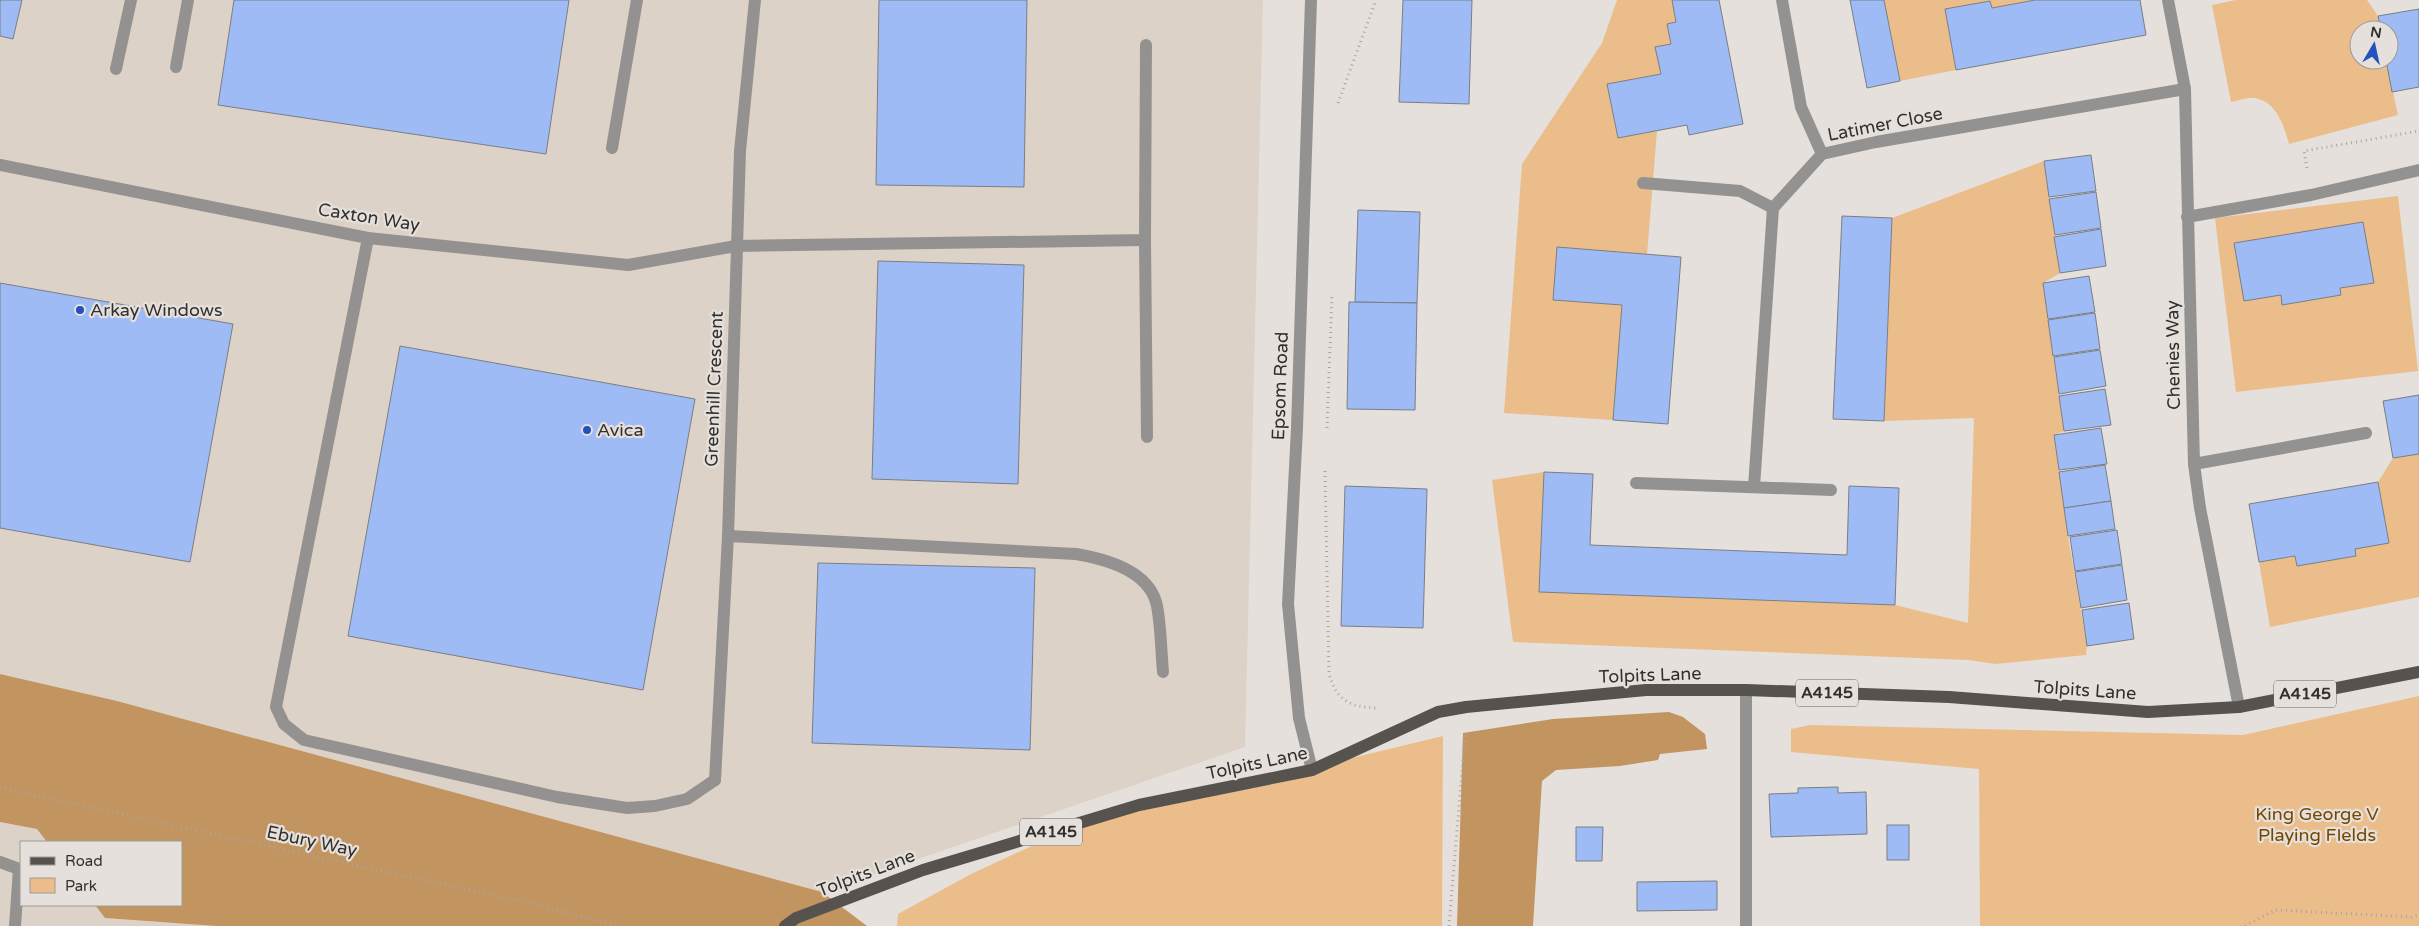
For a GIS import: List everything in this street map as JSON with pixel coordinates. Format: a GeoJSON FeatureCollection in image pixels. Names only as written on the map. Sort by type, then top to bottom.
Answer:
{"type":"FeatureCollection","features":[{"type":"Feature","properties":{"kind":"main road","name":"Tolpits Lane"},"geometry":{"type":"LineString","coordinates":[[785,926],[796,918],[924,870],[1139,805],[1312,770],[1438,712],[1495,704],[1646,690],[1746,690],[1949,697],[2148,712],[2239,707],[2419,672]]}},
{"type":"Feature","properties":{"kind":"street"},"geometry":{"type":"LineString","coordinates":[[116,69],[131,0]]}},
{"type":"Feature","properties":{"kind":"street"},"geometry":{"type":"LineString","coordinates":[[176,68],[188,0]]}},
{"type":"Feature","properties":{"kind":"street"},"geometry":{"type":"LineString","coordinates":[[612,148],[637,0]]}},
{"type":"Feature","properties":{"kind":"street","name":"Greenhill Crescent"},"geometry":{"type":"LineString","coordinates":[[368,238],[276,707],[284,724],[304,740],[557,797],[627,808],[655,806],[687,799],[715,780],[728,536],[740,151],[755,0]]}},
{"type":"Feature","properties":{"kind":"street","name":"Epsom Road"},"geometry":{"type":"LineString","coordinates":[[1311,0],[1297,428],[1288,604],[1299,718],[1312,770]]}},
{"type":"Feature","properties":{"kind":"street"},"geometry":{"type":"LineString","coordinates":[[1782,0],[1801,107],[1822,154]]}},
{"type":"Feature","properties":{"kind":"street","name":"Chenies Way"},"geometry":{"type":"LineString","coordinates":[[2168,0],[2185,88],[2194,464],[2200,508],[2239,707]]}},
{"type":"Feature","properties":{"kind":"street"},"geometry":{"type":"LineString","coordinates":[[1146,45],[1145,240],[1148,437]]}},
{"type":"Feature","properties":{"kind":"street","name":"Latimer Close"},"geometry":{"type":"LineString","coordinates":[[1773,208],[1822,154],[1876,142],[2185,88]]}},
{"type":"Feature","properties":{"kind":"street","name":"Caxton Way"},"geometry":{"type":"LineString","coordinates":[[0,165],[368,238],[628,265],[736,246],[1145,240]]}},
{"type":"Feature","properties":{"kind":"street"},"geometry":{"type":"LineString","coordinates":[[2187,217],[2311,195],[2419,170]]}},
{"type":"Feature","properties":{"kind":"street"},"geometry":{"type":"LineString","coordinates":[[1642,183],[1740,191],[1773,208],[1754,487]]}},
{"type":"Feature","properties":{"kind":"street"},"geometry":{"type":"LineString","coordinates":[[2194,464],[2366,433]]}},
{"type":"Feature","properties":{"kind":"street"},"geometry":{"type":"LineString","coordinates":[[1636,484],[1831,490]]}},
{"type":"Feature","properties":{"kind":"street"},"geometry":{"type":"LineString","coordinates":[[728,536],[1076,554],[1099,558],[1125,568],[1146,584],[1156,604],[1163,672]]}},
{"type":"Feature","properties":{"kind":"street"},"geometry":{"type":"LineString","coordinates":[[1746,690],[1746,926]]}},
{"type":"Feature","properties":{"kind":"street"},"geometry":{"type":"LineString","coordinates":[[0,862],[19,869],[14,926]]}},
{"type":"Feature","properties":{"kind":"path"},"geometry":{"type":"LineString","coordinates":[[1338,105],[1339,95],[1376,0]]}},
{"type":"Feature","properties":{"kind":"path"},"geometry":{"type":"LineString","coordinates":[[2311,195],[2304,151],[2419,131]]}},
{"type":"Feature","properties":{"kind":"path"},"geometry":{"type":"LineString","coordinates":[[1327,435],[1332,284]]}},
{"type":"Feature","properties":{"kind":"path"},"geometry":{"type":"LineString","coordinates":[[1325,469],[1329,674],[1334,692],[1360,707],[1381,709]]}},
{"type":"Feature","properties":{"kind":"path"},"geometry":{"type":"LineString","coordinates":[[1449,926],[1465,734]]}},
{"type":"Feature","properties":{"kind":"path","name":"Ebury Way"},"geometry":{"type":"LineString","coordinates":[[0,788],[522,900],[618,926]]}},
{"type":"Feature","properties":{"kind":"path"},"geometry":{"type":"LineString","coordinates":[[2245,926],[2275,910],[2413,917],[2419,915]]}},
{"type":"Feature","properties":{"kind":"shaded area"},"geometry":{"type":"Polygon","coordinates":[[[0,0],[1263,0],[1245,747],[822,892],[117,701],[0,674],[0,0]]]}},
{"type":"Feature","properties":{"kind":"shaded area"},"geometry":{"type":"Polygon","coordinates":[[[0,674],[117,701],[822,892],[867,926],[216,926],[105,918],[96,906],[182,906],[182,841],[46,841],[37,829],[0,822],[0,674]]]}},
{"type":"Feature","properties":{"kind":"shaded area"},"geometry":{"type":"Polygon","coordinates":[[[1669,712],[1683,717],[1705,734],[1707,749],[1660,754],[1658,760],[1620,766],[1556,770],[1542,781],[1533,926],[1457,926],[1463,733],[1553,719],[1669,712]]]}},
{"type":"Feature","properties":{"kind":"shaded area"},"geometry":{"type":"Polygon","coordinates":[[[0,822],[37,829],[46,841],[20,841],[20,906],[96,906],[105,918],[216,926],[0,926],[0,822]]]}},
{"type":"Feature","properties":{"kind":"green space"},"geometry":{"type":"Polygon","coordinates":[[[1617,0],[1672,0],[1676,22],[1667,24],[1671,44],[1656,47],[1661,74],[1608,84],[1618,138],[1657,131],[1647,255],[1557,247],[1553,300],[1622,305],[1613,420],[1504,413],[1522,164],[1602,43],[1617,0]]]}},
{"type":"Feature","properties":{"kind":"green space"},"geometry":{"type":"Polygon","coordinates":[[[1884,0],[2035,0],[1992,8],[1990,1],[1945,9],[1956,70],[1900,81],[1884,0]]]}},
{"type":"Feature","properties":{"kind":"green space"},"geometry":{"type":"Polygon","coordinates":[[[2236,0],[2367,0],[2379,20],[2349,20],[2349,70],[2388,70],[2398,115],[2289,144],[2282,123],[2269,104],[2255,98],[2231,102],[2212,5],[2236,0]]]}},
{"type":"Feature","properties":{"kind":"green space"},"geometry":{"type":"Polygon","coordinates":[[[2044,161],[2060,273],[2043,283],[2064,431],[2054,435],[2068,536],[2087,646],[2086,655],[1995,664],[1968,660],[1513,642],[1492,480],[1544,472],[1540,592],[1895,605],[1968,623],[1974,418],[1884,421],[1892,218],[2044,161]]]}},
{"type":"Feature","properties":{"kind":"green space"},"geometry":{"type":"Polygon","coordinates":[[[2398,196],[2418,371],[2236,392],[2215,218],[2398,196]]]}},
{"type":"Feature","properties":{"kind":"green space"},"geometry":{"type":"Polygon","coordinates":[[[2419,454],[2419,597],[2270,627],[2259,562],[2389,543],[2378,482],[2393,458],[2419,454]]]}},
{"type":"Feature","properties":{"kind":"green space","name":"King George V Playing FIelds"},"geometry":{"type":"Polygon","coordinates":[[[2419,696],[2419,926],[1980,926],[1979,769],[1791,752],[1791,729],[1810,725],[2243,735],[2419,696]]]}},
{"type":"Feature","properties":{"kind":"green space"},"geometry":{"type":"Polygon","coordinates":[[[1443,736],[1442,926],[897,926],[898,914],[971,874],[1034,845],[1099,819],[1443,736]]]}},
{"type":"Feature","properties":{"kind":"building"},"geometry":{"type":"Polygon","coordinates":[[[0,0],[22,0],[13,39],[0,36],[0,0]]]}},
{"type":"Feature","properties":{"kind":"building"},"geometry":{"type":"Polygon","coordinates":[[[234,0],[569,0],[546,154],[218,105],[234,0]]]}},
{"type":"Feature","properties":{"kind":"building"},"geometry":{"type":"Polygon","coordinates":[[[879,0],[1027,0],[1024,187],[876,185],[879,0]]]}},
{"type":"Feature","properties":{"kind":"building"},"geometry":{"type":"Polygon","coordinates":[[[1403,0],[1472,0],[1469,104],[1399,102],[1403,0]]]}},
{"type":"Feature","properties":{"kind":"building"},"geometry":{"type":"Polygon","coordinates":[[[1672,0],[1719,0],[1743,124],[1689,135],[1687,125],[1618,138],[1607,84],[1661,74],[1655,47],[1671,44],[1667,24],[1676,22],[1672,0]]]}},
{"type":"Feature","properties":{"kind":"building"},"geometry":{"type":"Polygon","coordinates":[[[1850,0],[1884,0],[1900,81],[1867,88],[1850,0]]]}},
{"type":"Feature","properties":{"kind":"building"},"geometry":{"type":"Polygon","coordinates":[[[2035,0],[2140,0],[2146,35],[1956,70],[1945,9],[1990,1],[1992,8],[2035,0]]]}},
{"type":"Feature","properties":{"kind":"building"},"geometry":{"type":"Polygon","coordinates":[[[2419,9],[2419,87],[2392,92],[2388,70],[2399,70],[2399,20],[2379,20],[2378,16],[2419,9]]]}},
{"type":"Feature","properties":{"kind":"building"},"geometry":{"type":"Polygon","coordinates":[[[2091,155],[2096,191],[2049,197],[2044,161],[2091,155]]]}},
{"type":"Feature","properties":{"kind":"building"},"geometry":{"type":"Polygon","coordinates":[[[2096,192],[2101,228],[2055,235],[2049,199],[2096,192]]]}},
{"type":"Feature","properties":{"kind":"building"},"geometry":{"type":"Polygon","coordinates":[[[1358,210],[1420,212],[1417,303],[1355,302],[1358,210]]]}},
{"type":"Feature","properties":{"kind":"building"},"geometry":{"type":"Polygon","coordinates":[[[1842,216],[1892,218],[1884,421],[1833,419],[1842,216]]]}},
{"type":"Feature","properties":{"kind":"building"},"geometry":{"type":"Polygon","coordinates":[[[2363,222],[2374,283],[2340,288],[2341,295],[2282,305],[2281,295],[2244,301],[2234,243],[2363,222]]]}},
{"type":"Feature","properties":{"kind":"building"},"geometry":{"type":"Polygon","coordinates":[[[2101,229],[2106,266],[2060,273],[2054,237],[2101,229]]]}},
{"type":"Feature","properties":{"kind":"building"},"geometry":{"type":"Polygon","coordinates":[[[1557,247],[1681,257],[1668,424],[1613,420],[1622,305],[1553,300],[1557,247]]]}},
{"type":"Feature","properties":{"kind":"building"},"geometry":{"type":"Polygon","coordinates":[[[878,261],[1024,265],[1018,484],[872,479],[878,261]]]}},
{"type":"Feature","properties":{"kind":"building"},"geometry":{"type":"Polygon","coordinates":[[[2089,276],[2095,312],[2048,319],[2043,283],[2089,276]]]}},
{"type":"Feature","properties":{"kind":"building"},"geometry":{"type":"Polygon","coordinates":[[[0,283],[233,324],[190,562],[0,528],[0,283]]]}},
{"type":"Feature","properties":{"kind":"building"},"geometry":{"type":"Polygon","coordinates":[[[1349,302],[1417,303],[1415,410],[1347,409],[1349,302]]]}},
{"type":"Feature","properties":{"kind":"building"},"geometry":{"type":"Polygon","coordinates":[[[2095,313],[2100,349],[2053,356],[2048,320],[2095,313]]]}},
{"type":"Feature","properties":{"kind":"building"},"geometry":{"type":"Polygon","coordinates":[[[400,346],[695,399],[643,690],[348,636],[400,346]]]}},
{"type":"Feature","properties":{"kind":"building"},"geometry":{"type":"Polygon","coordinates":[[[2100,350],[2106,386],[2059,394],[2054,357],[2100,350]]]}},
{"type":"Feature","properties":{"kind":"building"},"geometry":{"type":"Polygon","coordinates":[[[2105,389],[2111,425],[2064,431],[2059,396],[2105,389]]]}},
{"type":"Feature","properties":{"kind":"building"},"geometry":{"type":"Polygon","coordinates":[[[2419,395],[2419,454],[2393,458],[2383,401],[2419,395]]]}},
{"type":"Feature","properties":{"kind":"building"},"geometry":{"type":"Polygon","coordinates":[[[2101,428],[2107,464],[2059,470],[2054,435],[2101,428]]]}},
{"type":"Feature","properties":{"kind":"building"},"geometry":{"type":"Polygon","coordinates":[[[2105,465],[2111,501],[2064,508],[2059,472],[2105,465]]]}},
{"type":"Feature","properties":{"kind":"building"},"geometry":{"type":"Polygon","coordinates":[[[1544,472],[1593,474],[1590,545],[1847,555],[1849,486],[1899,488],[1895,605],[1539,592],[1544,472]]]}},
{"type":"Feature","properties":{"kind":"building"},"geometry":{"type":"Polygon","coordinates":[[[2378,482],[2389,543],[2355,549],[2356,556],[2297,566],[2295,556],[2259,562],[2249,504],[2378,482]]]}},
{"type":"Feature","properties":{"kind":"building"},"geometry":{"type":"Polygon","coordinates":[[[1345,486],[1427,489],[1423,628],[1341,626],[1345,486]]]}},
{"type":"Feature","properties":{"kind":"building"},"geometry":{"type":"Polygon","coordinates":[[[2111,501],[2115,529],[2068,536],[2064,508],[2111,501]]]}},
{"type":"Feature","properties":{"kind":"building"},"geometry":{"type":"Polygon","coordinates":[[[2117,530],[2122,564],[2075,571],[2070,537],[2117,530]]]}},
{"type":"Feature","properties":{"kind":"building"},"geometry":{"type":"Polygon","coordinates":[[[818,563],[1035,568],[1030,750],[812,743],[818,563]]]}},
{"type":"Feature","properties":{"kind":"building"},"geometry":{"type":"Polygon","coordinates":[[[2122,565],[2127,600],[2081,608],[2075,572],[2122,565]]]}},
{"type":"Feature","properties":{"kind":"building"},"geometry":{"type":"Polygon","coordinates":[[[2129,603],[2134,639],[2087,646],[2082,610],[2129,603]]]}},
{"type":"Feature","properties":{"kind":"building"},"geometry":{"type":"Polygon","coordinates":[[[1838,787],[1838,793],[1866,792],[1867,834],[1771,837],[1769,794],[1798,793],[1798,788],[1838,787]]]}},
{"type":"Feature","properties":{"kind":"building"},"geometry":{"type":"Polygon","coordinates":[[[1887,825],[1909,825],[1909,860],[1887,860],[1887,825]]]}},
{"type":"Feature","properties":{"kind":"building"},"geometry":{"type":"Polygon","coordinates":[[[1576,827],[1603,827],[1602,861],[1576,861],[1576,827]]]}},
{"type":"Feature","properties":{"kind":"building"},"geometry":{"type":"Polygon","coordinates":[[[1717,881],[1717,910],[1637,911],[1637,882],[1717,881]]]}},
{"type":"Feature","properties":{"kind":"place","name":"Arkay Windows"},"geometry":{"type":"Point","coordinates":[80,310]}},
{"type":"Feature","properties":{"kind":"place","name":"Avica"},"geometry":{"type":"Point","coordinates":[587,430]}}]}
